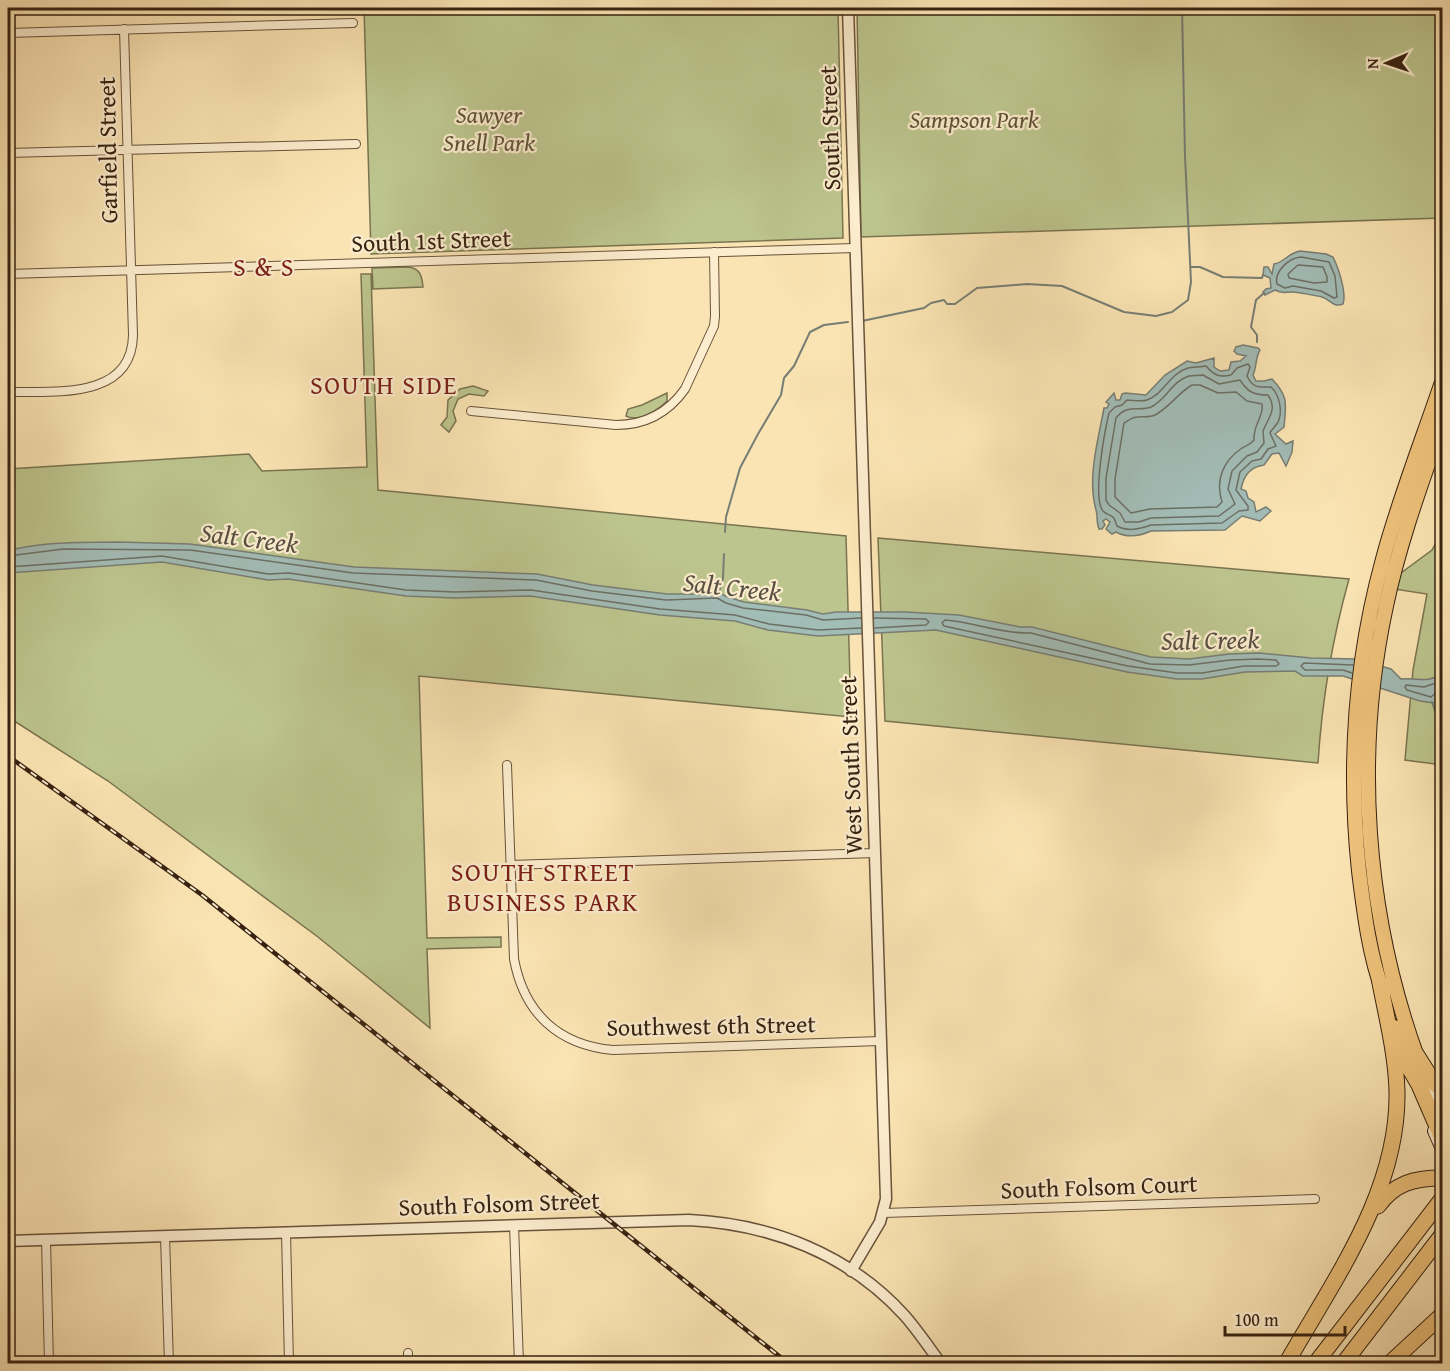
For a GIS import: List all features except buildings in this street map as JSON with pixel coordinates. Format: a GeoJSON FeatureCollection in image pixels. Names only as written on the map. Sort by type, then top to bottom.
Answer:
{"type":"FeatureCollection","features":[{"type":"Feature","properties":{"kind":"highway"},"geometry":{"type":"LineString","coordinates":[[1286,1364],[1365,1223],[1385,1174],[1394,1135],[1396,1072],[1380,983]]}},
{"type":"Feature","properties":{"kind":"highway"},"geometry":{"type":"LineString","coordinates":[[1411,1057],[1435,1084],[1443,1089]]}},
{"type":"Feature","properties":{"kind":"highway"},"geometry":{"type":"LineString","coordinates":[[1411,1057],[1419,1085],[1443,1138]]}},
{"type":"Feature","properties":{"kind":"highway"},"geometry":{"type":"LineString","coordinates":[[1365,1223],[1386,1197],[1401,1185],[1420,1179],[1442,1178]]}},
{"type":"Feature","properties":{"kind":"highway"},"geometry":{"type":"LineString","coordinates":[[1315,1364],[1443,1199]]}},
{"type":"Feature","properties":{"kind":"highway"},"geometry":{"type":"LineString","coordinates":[[1343,1364],[1443,1235]]}},
{"type":"Feature","properties":{"kind":"highway"},"geometry":{"type":"LineString","coordinates":[[1389,1364],[1443,1315]]}},
{"type":"Feature","properties":{"kind":"main road"},"geometry":{"type":"LineString","coordinates":[[1443,382],[1397,511],[1379,605],[1368,737],[1370,836],[1380,918],[1411,1057],[1414,1087],[1443,1149]]}},
{"type":"Feature","properties":{"kind":"main road"},"geometry":{"type":"LineString","coordinates":[[1443,424],[1362,660],[1355,729],[1354,792],[1358,861],[1367,925],[1380,983],[1411,1057],[1443,1117]]}},
{"type":"Feature","properties":{"kind":"street","name":"South Street"},"geometry":{"type":"LineString","coordinates":[[848,8],[855,248]]}},
{"type":"Feature","properties":{"kind":"street"},"geometry":{"type":"LineString","coordinates":[[8,33],[353,23]]}},
{"type":"Feature","properties":{"kind":"street","name":"Garfield Street"},"geometry":{"type":"LineString","coordinates":[[8,392],[84,390],[104,384],[115,376],[132,346],[124,29]]}},
{"type":"Feature","properties":{"kind":"street"},"geometry":{"type":"LineString","coordinates":[[8,153],[356,144]]}},
{"type":"Feature","properties":{"kind":"street","name":"South 1st Street"},"geometry":{"type":"LineString","coordinates":[[8,274],[855,248]]}},
{"type":"Feature","properties":{"kind":"street","name":"West South Street"},"geometry":{"type":"LineString","coordinates":[[851,1271],[872,1239],[884,1213],[886,1198],[855,248]]}},
{"type":"Feature","properties":{"kind":"street"},"geometry":{"type":"LineString","coordinates":[[471,411],[616,425],[638,424],[662,413],[678,399],[685,389],[714,326],[716,316],[714,252]]}},
{"type":"Feature","properties":{"kind":"street","name":"Southwest 6th Street"},"geometry":{"type":"LineString","coordinates":[[507,765],[516,973],[528,1000],[548,1024],[559,1033],[585,1045],[613,1050],[880,1041]]}},
{"type":"Feature","properties":{"kind":"street"},"geometry":{"type":"LineString","coordinates":[[510,865],[875,853]]}},
{"type":"Feature","properties":{"kind":"street","name":"South Folsom Court"},"geometry":{"type":"LineString","coordinates":[[884,1213],[1315,1199]]}},
{"type":"Feature","properties":{"kind":"street","name":"South Folsom Street"},"geometry":{"type":"LineString","coordinates":[[8,1241],[715,1221],[764,1230],[830,1257],[873,1286],[904,1316],[941,1364]]}},
{"type":"Feature","properties":{"kind":"street"},"geometry":{"type":"LineString","coordinates":[[514,1225],[519,1364]]}},
{"type":"Feature","properties":{"kind":"street"},"geometry":{"type":"LineString","coordinates":[[286,1232],[289,1364]]}},
{"type":"Feature","properties":{"kind":"street"},"geometry":{"type":"LineString","coordinates":[[165,1236],[169,1364]]}},
{"type":"Feature","properties":{"kind":"street"},"geometry":{"type":"LineString","coordinates":[[46,1240],[49,1364]]}},
{"type":"Feature","properties":{"kind":"street"},"geometry":{"type":"LineString","coordinates":[[408,1353],[408,1364]]}},
{"type":"Feature","properties":{"kind":"green space","name":"Sawyer Snell Park"},"geometry":{"type":"Polygon","coordinates":[[[364,8],[838,8],[843,238],[371,254],[364,8]]]}},
{"type":"Feature","properties":{"kind":"green space","name":"Sampson Park"},"geometry":{"type":"Polygon","coordinates":[[[857,8],[1442,8],[1442,218],[861,237],[857,8]]]}},
{"type":"Feature","properties":{"kind":"green space"},"geometry":{"type":"Polygon","coordinates":[[[408,267],[420,273],[423,287],[373,289],[372,268],[408,267]]]}},
{"type":"Feature","properties":{"kind":"green space"},"geometry":{"type":"Polygon","coordinates":[[[361,274],[371,274],[378,490],[846,536],[851,717],[419,676],[427,938],[501,937],[501,947],[427,949],[430,1028],[318,937],[108,781],[8,717],[8,469],[249,454],[262,471],[367,467],[361,274]]]}},
{"type":"Feature","properties":{"kind":"green space"},"geometry":{"type":"Polygon","coordinates":[[[473,386],[488,391],[484,396],[469,394],[458,399],[453,411],[456,421],[449,432],[441,425],[447,417],[448,400],[460,389],[473,386]]]}},
{"type":"Feature","properties":{"kind":"green space"},"geometry":{"type":"Polygon","coordinates":[[[667,393],[667,401],[654,412],[637,418],[626,416],[628,409],[667,393]]]}},
{"type":"Feature","properties":{"kind":"green space"},"geometry":{"type":"Polygon","coordinates":[[[1442,532],[1442,765],[1405,760],[1413,670],[1427,594],[1382,587],[1432,550],[1442,532]]]}},
{"type":"Feature","properties":{"kind":"green space"},"geometry":{"type":"Polygon","coordinates":[[[878,538],[1349,579],[1329,670],[1318,763],[885,721],[878,538]]]}},
{"type":"Feature","properties":{"kind":"water"},"geometry":{"type":"Polygon","coordinates":[[[1300,251],[1333,257],[1343,287],[1343,304],[1337,305],[1322,297],[1295,292],[1275,290],[1265,295],[1263,292],[1271,288],[1270,278],[1263,275],[1264,267],[1268,267],[1272,274],[1274,264],[1300,251]]]}},
{"type":"Feature","properties":{"kind":"water"},"geometry":{"type":"Polygon","coordinates":[[[1243,345],[1260,350],[1253,375],[1256,381],[1272,379],[1284,396],[1286,406],[1284,427],[1275,434],[1286,444],[1293,441],[1292,452],[1286,466],[1279,453],[1272,454],[1264,465],[1248,472],[1242,484],[1241,489],[1246,491],[1248,498],[1254,502],[1256,512],[1266,507],[1271,511],[1260,521],[1242,516],[1225,530],[1151,531],[1129,536],[1116,532],[1112,534],[1106,529],[1110,522],[1106,519],[1103,521],[1105,525],[1099,529],[1093,472],[1104,408],[1107,408],[1109,404],[1106,402],[1114,393],[1116,400],[1120,400],[1122,394],[1125,393],[1146,395],[1165,375],[1187,361],[1196,363],[1214,358],[1214,367],[1220,371],[1229,370],[1231,362],[1240,361],[1246,356],[1234,351],[1236,347],[1243,345]]]}},
{"type":"Feature","properties":{"kind":"water"},"geometry":{"type":"Polygon","coordinates":[[[118,542],[190,544],[354,567],[537,574],[593,585],[667,594],[708,594],[718,591],[725,596],[744,602],[823,614],[905,612],[959,615],[1020,627],[1032,627],[1151,657],[1189,659],[1259,653],[1355,659],[1391,669],[1401,679],[1426,679],[1442,674],[1442,694],[1434,703],[1420,701],[1343,676],[1303,676],[1295,671],[1245,672],[1202,679],[1177,679],[1127,672],[936,630],[818,636],[768,630],[735,621],[660,615],[530,596],[455,598],[406,596],[288,579],[268,580],[162,562],[8,573],[8,551],[48,544],[118,542]]]}},
{"type":"Feature","properties":{"kind":"waterway"},"geometry":{"type":"LineString","coordinates":[[862,321],[924,308],[931,303],[944,300],[947,304],[955,304],[977,288],[1027,284],[1062,286],[1124,312],[1156,316],[1172,312],[1188,300],[1191,282],[1185,156],[1182,8]]}},
{"type":"Feature","properties":{"kind":"waterway"},"geometry":{"type":"LineString","coordinates":[[1190,267],[1200,267],[1223,277],[1262,278],[1263,275]]}},
{"type":"Feature","properties":{"kind":"waterway"},"geometry":{"type":"LineString","coordinates":[[1257,342],[1257,335],[1251,327],[1256,300],[1264,293]]}},
{"type":"Feature","properties":{"kind":"waterway"},"geometry":{"type":"LineString","coordinates":[[725,532],[726,517],[740,468],[781,395],[784,378],[794,366],[810,332],[824,325],[848,322]]}},
{"type":"Feature","properties":{"kind":"waterway","name":"Salt Creek"},"geometry":{"type":"LineString","coordinates":[[719,592],[723,578],[724,554]]}},
{"type":"Feature","properties":{"kind":"waterway"},"geometry":{"type":"LineString","coordinates":[[1432,702],[1442,730]]}},
{"type":"Feature","properties":{"kind":"railway"},"geometry":{"type":"LineString","coordinates":[[8,756],[202,895],[789,1364]]}},
{"type":"Feature","properties":{"kind":"district","name":"S & S"},"geometry":{"type":"Point","coordinates":[264,267]}},
{"type":"Feature","properties":{"kind":"district","name":"SOUTH SIDE"},"geometry":{"type":"Point","coordinates":[384,385]}},
{"type":"Feature","properties":{"kind":"district","name":"SOUTH STREET BUSINESS PARK"},"geometry":{"type":"Point","coordinates":[543,887]}}]}
